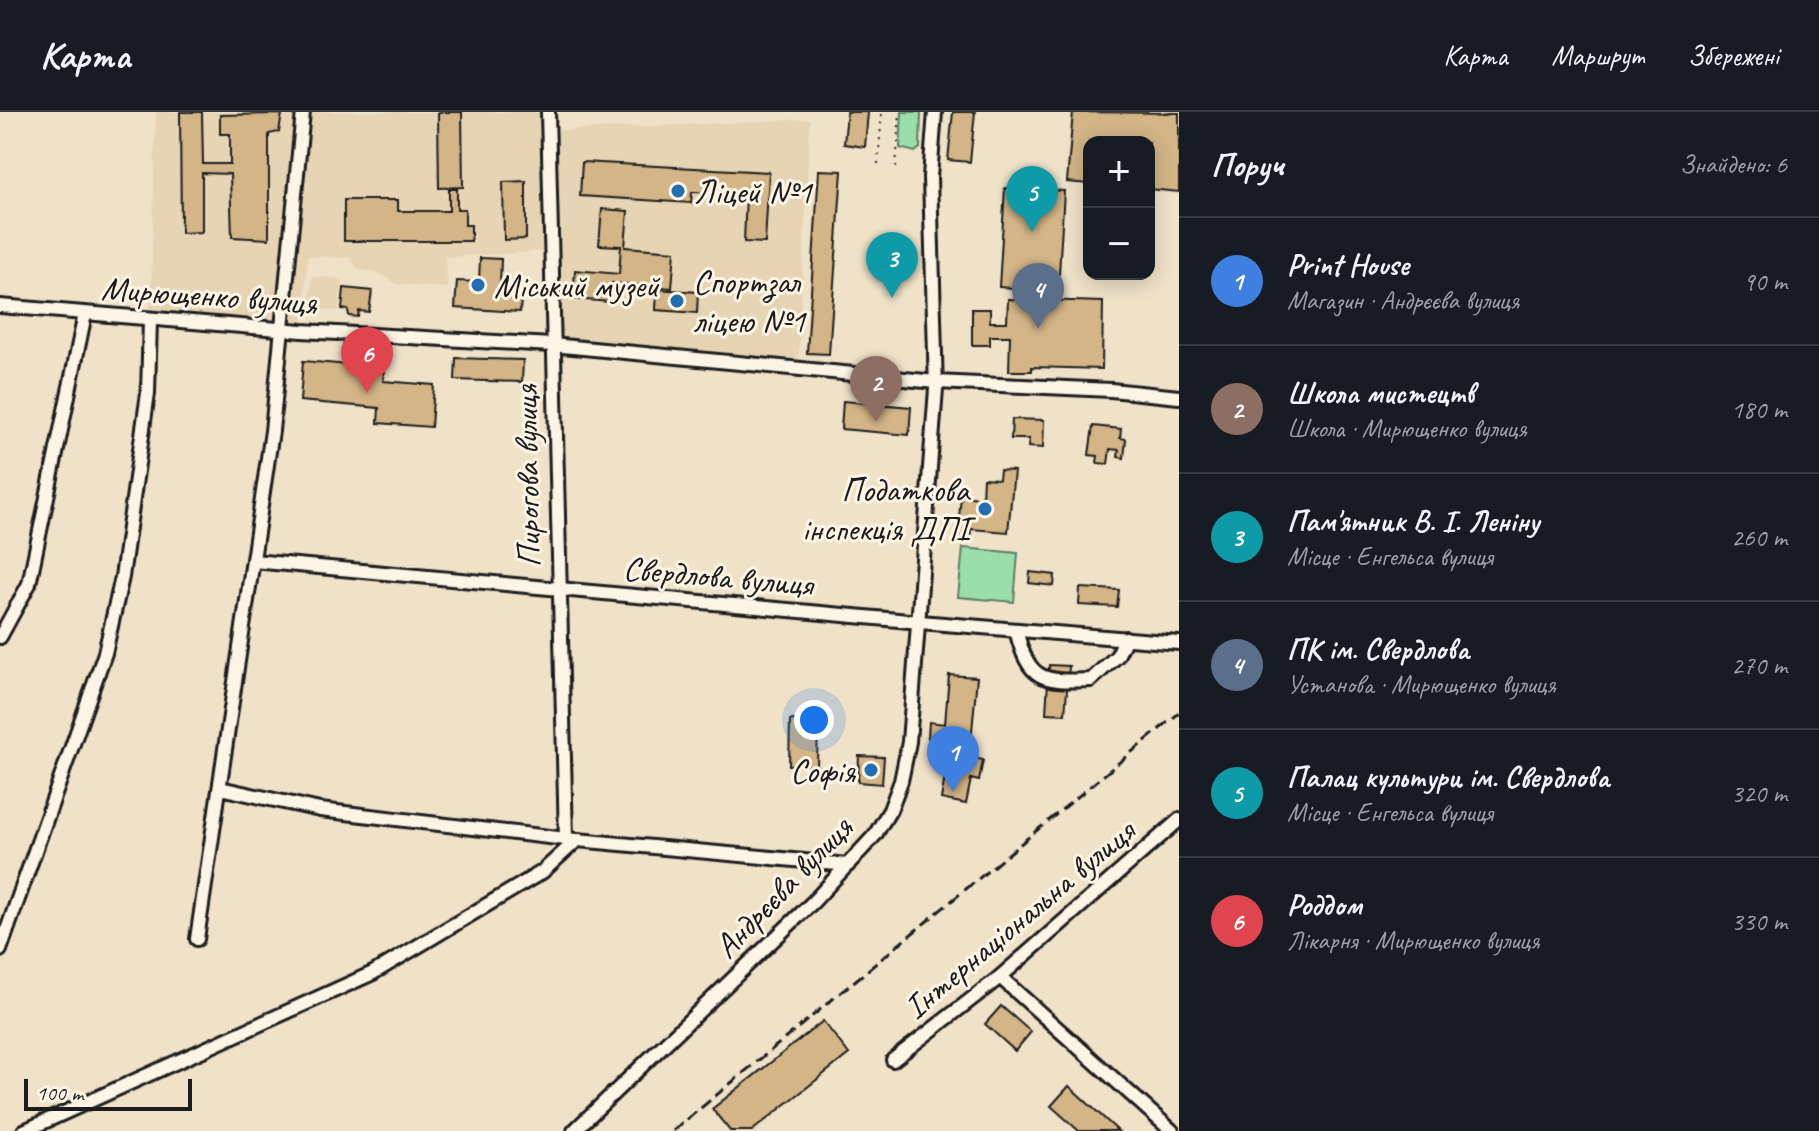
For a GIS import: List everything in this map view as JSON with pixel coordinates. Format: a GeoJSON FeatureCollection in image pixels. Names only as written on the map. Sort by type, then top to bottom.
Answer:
{"type":"FeatureCollection","features":[{"type":"Feature","properties":{"kind":"street"},"geometry":{"type":"LineString","coordinates":[[197,939],[272,431],[303,112]]}},
{"type":"Feature","properties":{"kind":"street","name":"Пирогова вулиця"},"geometry":{"type":"LineString","coordinates":[[548,112],[558,590],[572,839]]}},
{"type":"Feature","properties":{"kind":"street","name":"Андрєєва вулиця"},"geometry":{"type":"LineString","coordinates":[[574,1131],[848,865],[875,835],[890,810],[901,781],[909,742],[920,622],[936,382],[930,177],[935,112]]}},
{"type":"Feature","properties":{"kind":"street","name":"Мирющенко вулиця"},"geometry":{"type":"LineString","coordinates":[[0,306],[283,330],[552,345],[936,382],[1111,390],[1179,397]]}},
{"type":"Feature","properties":{"kind":"street"},"geometry":{"type":"LineString","coordinates":[[0,637],[29,584],[85,314]]}},
{"type":"Feature","properties":{"kind":"street"},"geometry":{"type":"LineString","coordinates":[[0,950],[105,653],[122,577],[146,408],[150,320]]}},
{"type":"Feature","properties":{"kind":"street","name":"Свердлова вулиця"},"geometry":{"type":"LineString","coordinates":[[253,561],[1179,643]]}},
{"type":"Feature","properties":{"kind":"street"},"geometry":{"type":"LineString","coordinates":[[1016,630],[1022,655],[1031,670],[1046,679],[1091,680],[1117,656],[1126,638]]}},
{"type":"Feature","properties":{"kind":"street"},"geometry":{"type":"LineString","coordinates":[[220,788],[320,810],[572,839],[848,865]]}},
{"type":"Feature","properties":{"kind":"street","name":"Інтернаціональна вулиця"},"geometry":{"type":"LineString","coordinates":[[893,1060],[1000,977],[1179,820]]}},
{"type":"Feature","properties":{"kind":"street"},"geometry":{"type":"LineString","coordinates":[[24,1131],[373,973],[542,872],[572,839]]}},
{"type":"Feature","properties":{"kind":"street"},"geometry":{"type":"LineString","coordinates":[[1000,977],[1172,1131]]}},
{"type":"Feature","properties":{"kind":"path"},"geometry":{"type":"LineString","coordinates":[[878,164],[882,112]]}},
{"type":"Feature","properties":{"kind":"path"},"geometry":{"type":"LineString","coordinates":[[896,167],[900,112]]}},
{"type":"Feature","properties":{"kind":"shaded area"},"geometry":{"type":"Polygon","coordinates":[[[156,112],[548,112],[549,131],[810,119],[798,370],[556,339],[550,251],[445,257],[448,288],[396,284],[379,273],[357,269],[351,258],[308,256],[302,331],[150,320],[156,112]]]}},
{"type":"Feature","properties":{"kind":"shaded area"},"geometry":{"type":"Polygon","coordinates":[[[312,276],[342,279],[339,311],[309,308],[312,276]]]}},
{"type":"Feature","properties":{"kind":"green space"},"geometry":{"type":"Polygon","coordinates":[[[902,112],[921,112],[920,148],[915,152],[900,148],[902,112]]]}},
{"type":"Feature","properties":{"kind":"green space"},"geometry":{"type":"Polygon","coordinates":[[[963,548],[1018,553],[1014,602],[958,597],[963,548]]]}},
{"type":"Feature","properties":{"kind":"building"},"geometry":{"type":"Polygon","coordinates":[[[180,112],[202,112],[203,164],[230,164],[230,134],[220,134],[220,115],[282,114],[279,132],[269,134],[269,239],[232,237],[230,174],[202,173],[202,232],[181,233],[180,112]]]}},
{"type":"Feature","properties":{"kind":"building"},"geometry":{"type":"Polygon","coordinates":[[[438,112],[462,112],[463,187],[439,188],[438,112]]]}},
{"type":"Feature","properties":{"kind":"building"},"geometry":{"type":"Polygon","coordinates":[[[847,112],[868,112],[865,147],[844,144],[847,112]]]}},
{"type":"Feature","properties":{"kind":"building"},"geometry":{"type":"Polygon","coordinates":[[[953,112],[975,112],[970,162],[948,160],[953,112]]]}},
{"type":"Feature","properties":{"kind":"building"},"geometry":{"type":"Polygon","coordinates":[[[1073,112],[1179,113],[1179,192],[1155,190],[1155,136],[1083,136],[1083,183],[1067,182],[1073,112]]]}},
{"type":"Feature","properties":{"kind":"building"},"geometry":{"type":"Polygon","coordinates":[[[582,162],[769,172],[765,243],[744,242],[746,195],[692,192],[691,203],[580,196],[582,162]]]}},
{"type":"Feature","properties":{"kind":"building"},"geometry":{"type":"Polygon","coordinates":[[[819,170],[842,171],[829,354],[807,353],[819,170]]]}},
{"type":"Feature","properties":{"kind":"building"},"geometry":{"type":"Polygon","coordinates":[[[526,181],[526,239],[504,240],[503,182],[526,181]]]}},
{"type":"Feature","properties":{"kind":"building"},"geometry":{"type":"Polygon","coordinates":[[[1005,188],[1064,191],[1059,274],[1047,273],[1046,290],[999,287],[1005,188]]]}},
{"type":"Feature","properties":{"kind":"building"},"geometry":{"type":"Polygon","coordinates":[[[449,189],[457,189],[457,209],[465,209],[465,225],[471,225],[471,241],[344,241],[344,200],[398,200],[398,211],[449,211],[449,189]]]}},
{"type":"Feature","properties":{"kind":"building"},"geometry":{"type":"Polygon","coordinates":[[[602,209],[628,211],[625,247],[675,251],[672,288],[612,283],[611,302],[573,299],[575,270],[619,274],[621,246],[599,245],[602,209]]]}},
{"type":"Feature","properties":{"kind":"building","name":"Міський музей"},"geometry":{"type":"Polygon","coordinates":[[[480,258],[501,259],[500,287],[522,288],[520,312],[455,308],[457,281],[479,282],[480,258]]]}},
{"type":"Feature","properties":{"kind":"building"},"geometry":{"type":"Polygon","coordinates":[[[344,288],[372,291],[369,312],[359,311],[358,317],[349,316],[348,310],[342,309],[344,288]]]}},
{"type":"Feature","properties":{"kind":"building","name":"Спортзал ліцею №1"},"geometry":{"type":"Polygon","coordinates":[[[657,289],[698,292],[697,313],[656,310],[657,289]]]}},
{"type":"Feature","properties":{"kind":"building"},"geometry":{"type":"Polygon","coordinates":[[[1008,299],[1103,302],[1102,369],[1032,367],[1032,371],[1009,371],[1010,336],[990,336],[990,345],[972,345],[972,309],[990,309],[990,322],[1007,322],[1008,299]]]}},
{"type":"Feature","properties":{"kind":"building"},"geometry":{"type":"Polygon","coordinates":[[[456,358],[523,360],[522,382],[455,380],[456,358]]]}},
{"type":"Feature","properties":{"kind":"building"},"geometry":{"type":"Polygon","coordinates":[[[303,361],[384,368],[383,381],[434,385],[431,427],[378,423],[379,408],[300,401],[303,361]]]}},
{"type":"Feature","properties":{"kind":"building"},"geometry":{"type":"Polygon","coordinates":[[[843,401],[911,407],[909,435],[841,429],[843,401]]]}},
{"type":"Feature","properties":{"kind":"building"},"geometry":{"type":"Polygon","coordinates":[[[1012,419],[1044,420],[1043,448],[1028,447],[1029,439],[1011,439],[1012,419]]]}},
{"type":"Feature","properties":{"kind":"building"},"geometry":{"type":"Polygon","coordinates":[[[1093,426],[1121,429],[1120,438],[1126,439],[1124,458],[1118,457],[1119,450],[1110,449],[1108,464],[1097,463],[1098,456],[1089,455],[1093,426]]]}},
{"type":"Feature","properties":{"kind":"building"},"geometry":{"type":"Polygon","coordinates":[[[1000,470],[1014,471],[1008,532],[971,529],[970,542],[957,541],[961,496],[982,498],[983,478],[999,479],[1000,470]]]}},
{"type":"Feature","properties":{"kind":"building"},"geometry":{"type":"Polygon","coordinates":[[[1030,572],[1055,575],[1054,586],[1029,583],[1030,572]]]}},
{"type":"Feature","properties":{"kind":"building"},"geometry":{"type":"Polygon","coordinates":[[[1080,588],[1119,590],[1117,607],[1079,605],[1080,588]]]}},
{"type":"Feature","properties":{"kind":"building"},"geometry":{"type":"Polygon","coordinates":[[[1049,665],[1069,666],[1065,714],[1046,713],[1049,665]]]}},
{"type":"Feature","properties":{"kind":"building"},"geometry":{"type":"Polygon","coordinates":[[[949,675],[977,677],[971,742],[928,738],[929,722],[945,724],[949,675]]]}},
{"type":"Feature","properties":{"kind":"building"},"geometry":{"type":"Polygon","coordinates":[[[790,720],[818,721],[817,766],[789,765],[790,720]]]}},
{"type":"Feature","properties":{"kind":"building","name":"Софія"},"geometry":{"type":"Polygon","coordinates":[[[859,756],[884,757],[882,784],[858,782],[859,756]]]}},
{"type":"Feature","properties":{"kind":"building"},"geometry":{"type":"Polygon","coordinates":[[[965,756],[983,760],[979,781],[971,779],[966,804],[941,799],[947,766],[963,769],[965,756]]]}},
{"type":"Feature","properties":{"kind":"building"},"geometry":{"type":"Polygon","coordinates":[[[1001,1006],[1031,1032],[1015,1051],[985,1024],[1001,1006]]]}},
{"type":"Feature","properties":{"kind":"building"},"geometry":{"type":"Polygon","coordinates":[[[823,1021],[849,1054],[752,1131],[730,1131],[712,1109],[823,1021]]]}},
{"type":"Feature","properties":{"kind":"building"},"geometry":{"type":"Polygon","coordinates":[[[1069,1086],[1118,1131],[1079,1131],[1051,1106],[1069,1086]]]}},
{"type":"Feature","properties":{"kind":"railway"},"geometry":{"type":"LineString","coordinates":[[673,1131],[1179,713]]}},
{"type":"Feature","properties":{"kind":"place","name":"Ліцей №1"},"geometry":{"type":"Point","coordinates":[678,191]}},
{"type":"Feature","properties":{"kind":"place","name":"Палац культури ім. Свердлова"},"geometry":{"type":"Point","coordinates":[1032,232]}},
{"type":"Feature","properties":{"kind":"place","name":"Міський музей"},"geometry":{"type":"Point","coordinates":[478,285]}},
{"type":"Feature","properties":{"kind":"place","name":"Пам'ятник В. І. Леніну"},"geometry":{"type":"Point","coordinates":[892,298]}},
{"type":"Feature","properties":{"kind":"place","name":"Спортзал ліцею №1"},"geometry":{"type":"Point","coordinates":[677,301]}},
{"type":"Feature","properties":{"kind":"place","name":"ПК ім. Свердлова"},"geometry":{"type":"Point","coordinates":[1038,329]}},
{"type":"Feature","properties":{"kind":"place","name":"Роддом"},"geometry":{"type":"Point","coordinates":[367,393]}},
{"type":"Feature","properties":{"kind":"place","name":"Школа мистецтв"},"geometry":{"type":"Point","coordinates":[876,422]}},
{"type":"Feature","properties":{"kind":"place","name":"Податкова інспекція ДПІ"},"geometry":{"type":"Point","coordinates":[985,509]}},
{"type":"Feature","properties":{"kind":"place","name":"Софія"},"geometry":{"type":"Point","coordinates":[871,770]}},
{"type":"Feature","properties":{"kind":"place","name":"Print House"},"geometry":{"type":"Point","coordinates":[953,792]}}]}
